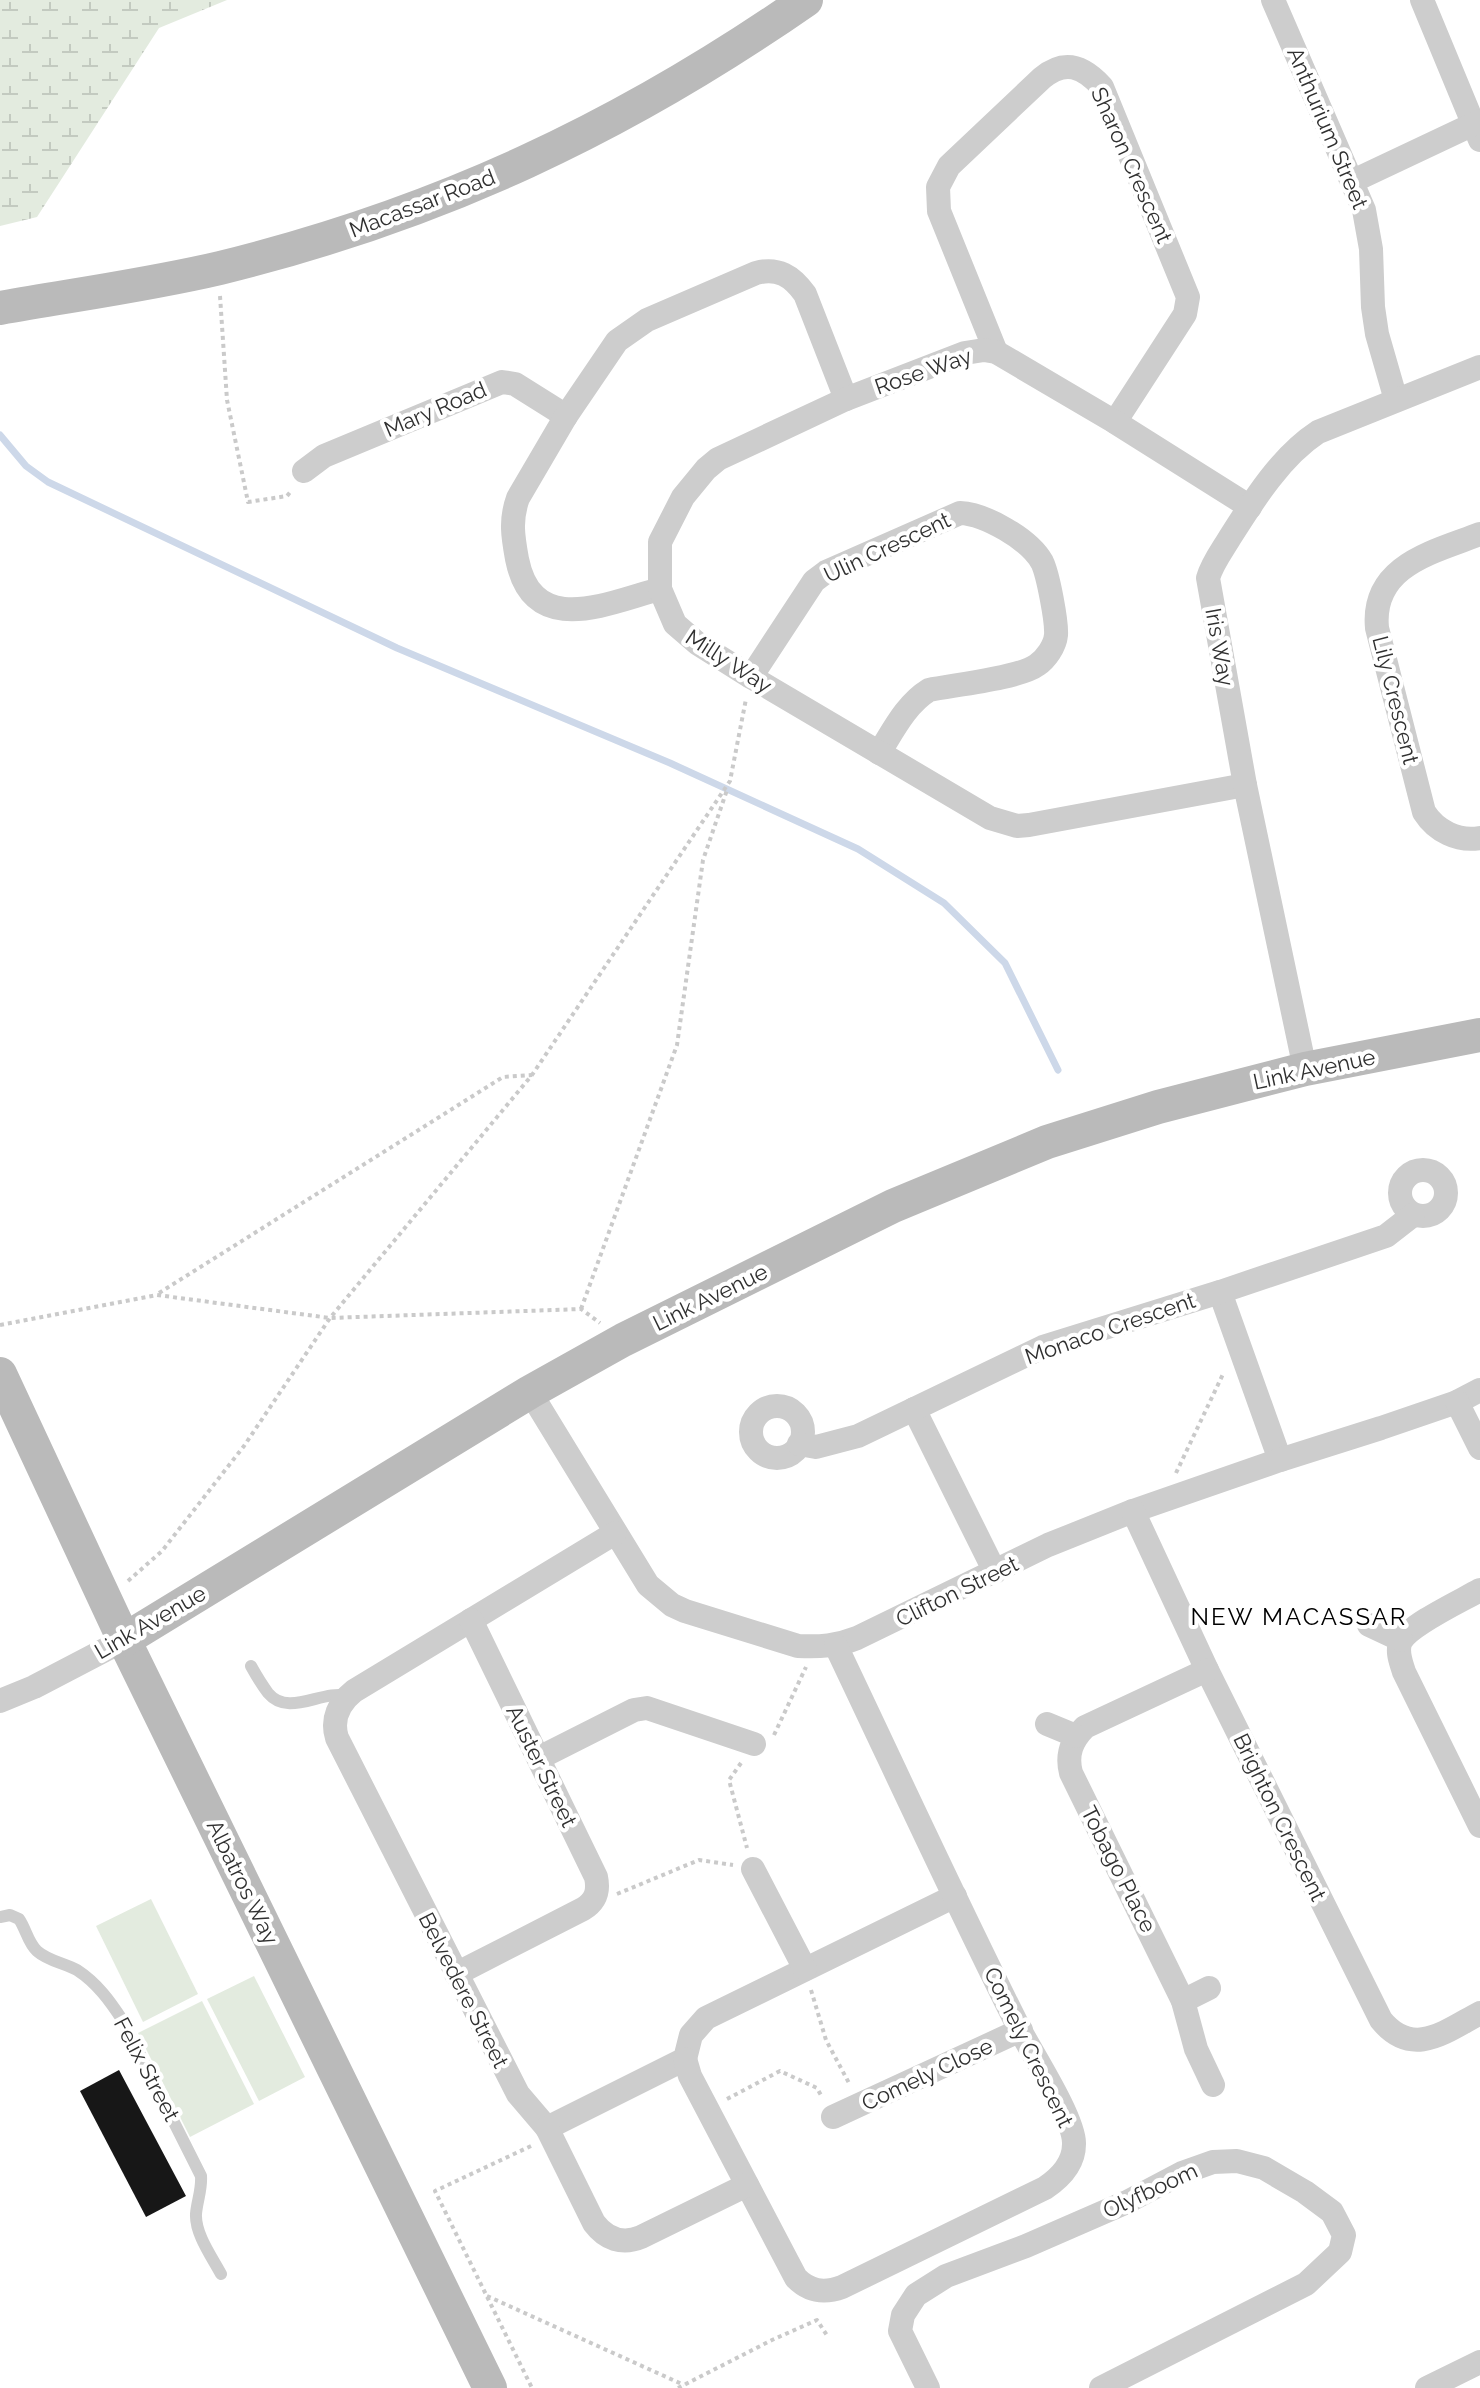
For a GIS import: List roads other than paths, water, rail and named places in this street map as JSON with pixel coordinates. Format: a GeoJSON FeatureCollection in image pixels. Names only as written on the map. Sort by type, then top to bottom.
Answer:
{"type":"FeatureCollection","features":[{"type":"Feature","properties":{"kind":"street","name":"Macassar Road"},"geometry":{"type":"LineString","coordinates":[[0,308],[218,268],[322,240],[469,188],[536,158],[684,80],[806,0]]}},
{"type":"Feature","properties":{"kind":"street","name":"Anthurium Street"},"geometry":{"type":"LineString","coordinates":[[1273,0],[1353,181],[1368,226],[1377,334],[1396,400]]}},
{"type":"Feature","properties":{"kind":"street"},"geometry":{"type":"LineString","coordinates":[[1353,181],[1478,128],[1422,0]]}},
{"type":"Feature","properties":{"kind":"street","name":"Sharon Crescent"},"geometry":{"type":"LineString","coordinates":[[996,352],[939,211],[938,187],[949,166],[1052,69],[1075,67],[1102,87],[1188,297],[1185,314],[1115,422]]}},
{"type":"Feature","properties":{"kind":"street"},"geometry":{"type":"LineString","coordinates":[[660,589],[578,611],[548,606],[526,586],[520,574],[512,535],[513,511],[518,498],[566,416],[617,341],[647,320],[756,273],[769,270],[779,272],[790,278],[805,294],[846,399]]}},
{"type":"Feature","properties":{"kind":"street","name":"Rose Way"},"geometry":{"type":"LineString","coordinates":[[660,589],[659,557],[663,534],[683,497],[718,459],[846,399],[965,353],[984,350],[996,352],[1115,422],[1250,507]]}},
{"type":"Feature","properties":{"kind":"street","name":"Iris Way"},"geometry":{"type":"LineString","coordinates":[[1305,1069],[1245,785],[1208,578],[1214,562],[1250,507],[1305,440],[1480,367]]}},
{"type":"Feature","properties":{"kind":"street","name":"Mary Road"},"geometry":{"type":"LineString","coordinates":[[304,471],[324,456],[502,382],[515,384],[566,416]]}},
{"type":"Feature","properties":{"kind":"street","name":"Ulin Crescent"},"geometry":{"type":"LineString","coordinates":[[751,677],[814,581],[826,572],[960,513],[971,514],[1002,528],[1022,541],[1042,562],[1056,632],[1052,647],[1040,663],[1023,672],[929,690],[912,703],[879,753]]}},
{"type":"Feature","properties":{"kind":"street","name":"Lily Crescent"},"geometry":{"type":"LineString","coordinates":[[1480,534],[1403,566],[1387,583],[1376,615],[1424,812],[1446,832],[1464,839],[1480,838]]}},
{"type":"Feature","properties":{"kind":"street","name":"Milly Way"},"geometry":{"type":"LineString","coordinates":[[660,589],[667,610],[684,633],[751,677],[990,818],[1017,826],[1029,825],[1245,785]]}},
{"type":"Feature","properties":{"kind":"street","name":"Link Avenue"},"geometry":{"type":"LineString","coordinates":[[0,1701],[34,1687],[124,1640],[530,1392],[623,1340],[893,1206],[1047,1142],[1158,1107],[1305,1069],[1480,1035]]}},
{"type":"Feature","properties":{"kind":"street","name":"Monaco Crescent"},"geometry":{"type":"LineString","coordinates":[[799,1444],[816,1447],[858,1436],[1043,1347],[1386,1236],[1413,1215]]}},
{"type":"Feature","properties":{"kind":"street","name":"Monaco Crescent"},"geometry":{"type":"LineString","coordinates":[[1220,1292],[1280,1460]]}},
{"type":"Feature","properties":{"kind":"street","name":"Albatros Way"},"geometry":{"type":"LineString","coordinates":[[0,1374],[124,1640],[490,2388]]}},
{"type":"Feature","properties":{"kind":"street","name":"Clifton Street"},"geometry":{"type":"LineString","coordinates":[[826,1647],[893,1622],[1048,1545],[1133,1511],[1457,1402],[1480,1390]]}},
{"type":"Feature","properties":{"kind":"street"},"geometry":{"type":"LineString","coordinates":[[530,1392],[648,1585],[672,1605],[685,1611],[798,1646],[826,1647]]}},
{"type":"Feature","properties":{"kind":"street"},"geometry":{"type":"LineString","coordinates":[[1457,1402],[1480,1448]]}},
{"type":"Feature","properties":{"kind":"street"},"geometry":{"type":"LineString","coordinates":[[914,1409],[995,1572]]}},
{"type":"Feature","properties":{"kind":"street","name":"Brighton Crescent"},"geometry":{"type":"LineString","coordinates":[[1133,1511],[1207,1670],[1381,2020],[1387,2028],[1401,2036],[1424,2041],[1480,2013]]}},
{"type":"Feature","properties":{"kind":"street"},"geometry":{"type":"LineString","coordinates":[[348,1696],[615,1533]]}},
{"type":"Feature","properties":{"kind":"street"},"geometry":{"type":"LineString","coordinates":[[1480,1590],[1434,1616],[1401,1640],[1398,1649],[1404,1672],[1480,1826]]}},
{"type":"Feature","properties":{"kind":"street","name":"Auster Street"},"geometry":{"type":"LineString","coordinates":[[456,1974],[586,1907],[597,1894],[596,1877],[471,1620]]}},
{"type":"Feature","properties":{"kind":"street"},"geometry":{"type":"LineString","coordinates":[[1369,1625],[1401,1640]]}},
{"type":"Feature","properties":{"kind":"street","name":"Comely Crescent"},"geometry":{"type":"LineString","coordinates":[[685,2059],[690,2076],[796,2278],[804,2286],[819,2291],[842,2287],[1045,2188],[1064,2172],[1071,2159],[1074,2145],[1071,2125],[826,1647]]}},
{"type":"Feature","properties":{"kind":"street"},"geometry":{"type":"LineString","coordinates":[[1047,1724],[1076,1736],[1099,1719],[1207,1670]]}},
{"type":"Feature","properties":{"kind":"street","name":"Belvedere Street"},"geometry":{"type":"LineString","coordinates":[[348,1696],[335,1719],[337,1738],[518,2094],[549,2132],[594,2223],[605,2234],[618,2240],[635,2240],[747,2185]]}},
{"type":"Feature","properties":{"kind":"street"},"geometry":{"type":"LineString","coordinates":[[539,1758],[634,1710],[647,1708],[754,1744]]}},
{"type":"Feature","properties":{"kind":"street","name":"Tobago Place"},"geometry":{"type":"LineString","coordinates":[[1076,1736],[1068,1762],[1071,1773],[1183,2001],[1196,2049],[1213,2085]]}},
{"type":"Feature","properties":{"kind":"street"},"geometry":{"type":"LineString","coordinates":[[753,1869],[805,1969]]}},
{"type":"Feature","properties":{"kind":"street"},"geometry":{"type":"LineString","coordinates":[[549,2132],[685,2059],[691,2035],[706,2018],[955,1896]]}},
{"type":"Feature","properties":{"kind":"street"},"geometry":{"type":"LineString","coordinates":[[1183,2001],[1209,1988]]}},
{"type":"Feature","properties":{"kind":"street","name":"Comely Close"},"geometry":{"type":"LineString","coordinates":[[833,2117],[1021,2030]]}},
{"type":"Feature","properties":{"kind":"street","name":"Olyfboom"},"geometry":{"type":"LineString","coordinates":[[928,2388],[900,2331],[903,2315],[916,2295],[946,2276],[1026,2246],[1127,2202],[1182,2173],[1213,2162],[1237,2161],[1264,2168],[1332,2212],[1344,2235],[1340,2252],[1306,2284],[1101,2388]]}},
{"type":"Feature","properties":{"kind":"street"},"geometry":{"type":"LineString","coordinates":[[1427,2388],[1480,2362]]}},
{"type":"Feature","properties":{"kind":"lane"},"geometry":{"type":"LineString","coordinates":[[251,1666],[269,1695],[285,1703],[293,1705],[330,1694],[348,1696]]}},
{"type":"Feature","properties":{"kind":"lane","name":"Felix Street"},"geometry":{"type":"LineString","coordinates":[[0,1917],[10,1915],[19,1919],[36,1950],[44,1957],[77,1970],[110,2001],[123,2021],[201,2176],[197,2226],[221,2274]]}},
{"type":"Feature","properties":{"kind":"waterway"},"geometry":{"type":"LineString","coordinates":[[0,435],[26,466],[48,482],[397,648],[670,763],[858,849],[944,903],[1005,963],[1058,1070]]}},
{"type":"Feature","properties":{"kind":"district","name":"NEW MACASSAR"},"geometry":{"type":"Point","coordinates":[1299,1616]}}]}
